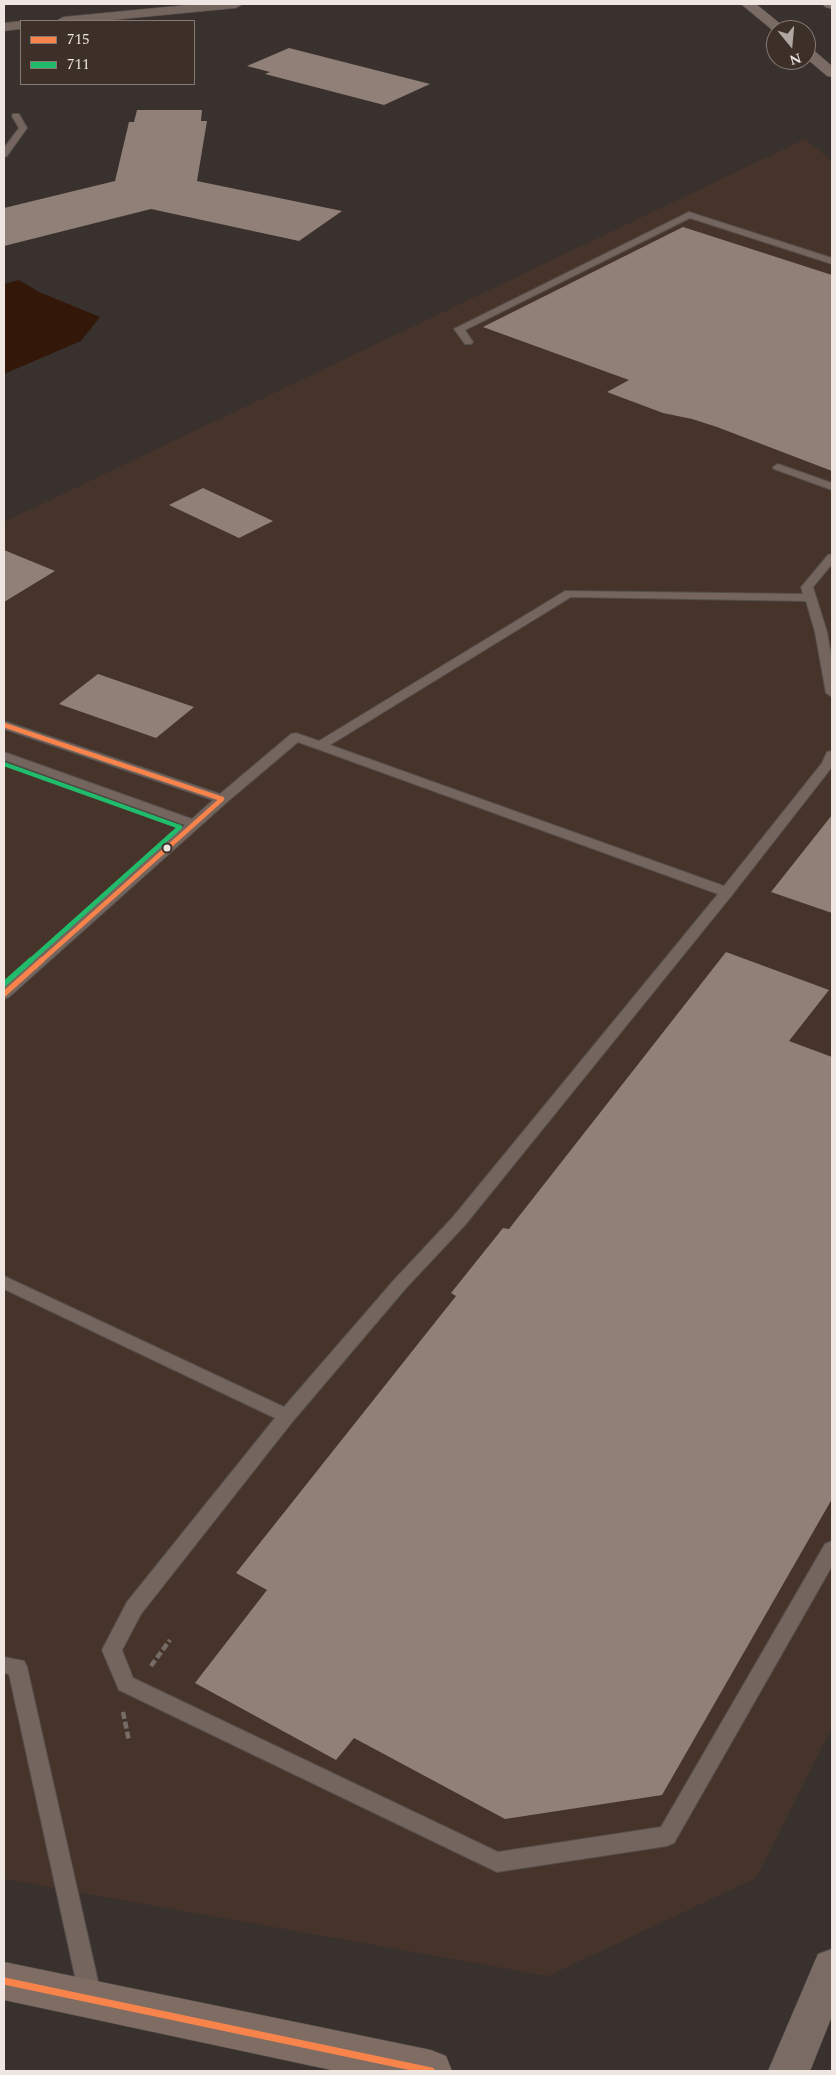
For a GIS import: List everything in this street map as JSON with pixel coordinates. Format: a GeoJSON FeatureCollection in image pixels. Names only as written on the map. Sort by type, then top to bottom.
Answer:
{"type":"FeatureCollection","features":[{"type":"Feature","properties":{"kind":"highway"},"geometry":{"type":"LineString","coordinates":[[748,4],[768,20]]}},
{"type":"Feature","properties":{"kind":"highway"},"geometry":{"type":"LineString","coordinates":[[816,59],[832,73]]}},
{"type":"Feature","properties":{"kind":"highway"},"geometry":{"type":"LineString","coordinates":[[789,2071],[832,1968]]}},
{"type":"Feature","properties":{"kind":"main road"},"geometry":{"type":"LineString","coordinates":[[4,1981],[431,2071]]}},
{"type":"Feature","properties":{"kind":"street"},"geometry":{"type":"LineString","coordinates":[[73,20],[236,4]]}},
{"type":"Feature","properties":{"kind":"street"},"geometry":{"type":"LineString","coordinates":[[4,27],[20,26]]}},
{"type":"Feature","properties":{"kind":"lane"},"geometry":{"type":"LineString","coordinates":[[4,154],[23,128],[16,116]]}},
{"type":"Feature","properties":{"kind":"lane"},"geometry":{"type":"LineString","coordinates":[[468,342],[459,328],[689,214],[832,261]]}},
{"type":"Feature","properties":{"kind":"lane"},"geometry":{"type":"LineString","coordinates":[[778,467],[832,487]]}},
{"type":"Feature","properties":{"kind":"lane"},"geometry":{"type":"LineString","coordinates":[[832,557],[807,587],[821,632],[832,693]]}},
{"type":"Feature","properties":{"kind":"lane"},"geometry":{"type":"LineString","coordinates":[[319,746],[568,593],[811,598]]}},
{"type":"Feature","properties":{"kind":"lane"},"geometry":{"type":"LineString","coordinates":[[4,725],[222,799]]}},
{"type":"Feature","properties":{"kind":"lane"},"geometry":{"type":"LineString","coordinates":[[4,994],[222,799],[296,737],[727,892]]}},
{"type":"Feature","properties":{"kind":"lane"},"geometry":{"type":"LineString","coordinates":[[832,755],[828,764],[727,892],[459,1221],[394,1291],[287,1416],[134,1608],[112,1650],[126,1684],[497,1862],[668,1836],[832,1548]]}},
{"type":"Feature","properties":{"kind":"lane"},"geometry":{"type":"LineString","coordinates":[[4,756],[194,824]]}},
{"type":"Feature","properties":{"kind":"lane"},"geometry":{"type":"LineString","coordinates":[[4,1282],[260,1405],[287,1416]]}},
{"type":"Feature","properties":{"kind":"lane"},"geometry":{"type":"LineString","coordinates":[[4,1665],[17,1667],[92,2000]]}},
{"type":"Feature","properties":{"kind":"shaded area"},"geometry":{"type":"Polygon","coordinates":[[[805,139],[832,161],[832,1727],[756,1878],[548,1976],[4,1879],[4,522],[805,139]]]}},
{"type":"Feature","properties":{"kind":"shaded area"},"geometry":{"type":"Polygon","coordinates":[[[19,280],[39,292],[100,317],[81,341],[4,374],[4,284],[19,280]]]}},
{"type":"Feature","properties":{"kind":"building"},"geometry":{"type":"Polygon","coordinates":[[[289,48],[430,84],[384,105],[265,74],[270,72],[247,66],[289,48]]]}},
{"type":"Feature","properties":{"kind":"building"},"geometry":{"type":"Polygon","coordinates":[[[137,110],[202,110],[201,121],[207,121],[197,181],[342,211],[299,241],[151,209],[4,246],[4,208],[115,181],[129,122],[134,122],[137,110]]]}},
{"type":"Feature","properties":{"kind":"building"},"geometry":{"type":"Polygon","coordinates":[[[683,227],[832,275],[832,471],[717,427],[663,413],[607,392],[629,380],[483,327],[683,227]]]}},
{"type":"Feature","properties":{"kind":"building"},"geometry":{"type":"Polygon","coordinates":[[[203,488],[273,521],[239,538],[169,505],[203,488]]]}},
{"type":"Feature","properties":{"kind":"building"},"geometry":{"type":"Polygon","coordinates":[[[4,550],[55,571],[4,602],[4,550]]]}},
{"type":"Feature","properties":{"kind":"building"},"geometry":{"type":"Polygon","coordinates":[[[98,674],[194,707],[156,738],[59,704],[98,674]]]}},
{"type":"Feature","properties":{"kind":"building"},"geometry":{"type":"Polygon","coordinates":[[[832,815],[832,913],[771,892],[832,815]]]}},
{"type":"Feature","properties":{"kind":"building"},"geometry":{"type":"Polygon","coordinates":[[[726,952],[829,990],[789,1041],[832,1057],[832,1499],[662,1795],[505,1819],[354,1738],[336,1760],[195,1683],[267,1590],[236,1573],[456,1296],[451,1293],[503,1228],[509,1229],[726,952]]]}},
{"type":"Feature","properties":{"kind":"transit line","name":"715"},"geometry":{"type":"LineString","coordinates":[[4,725],[222,799]]}},
{"type":"Feature","properties":{"kind":"transit line","name":"711"},"geometry":{"type":"LineString","coordinates":[[4,764],[180,827],[4,984]]}},
{"type":"Feature","properties":{"kind":"transit line","name":"715"},"geometry":{"type":"LineString","coordinates":[[4,994],[222,799]]}},
{"type":"Feature","properties":{"kind":"transit line","name":"715"},"geometry":{"type":"LineString","coordinates":[[4,1981],[431,2071]]}}]}
